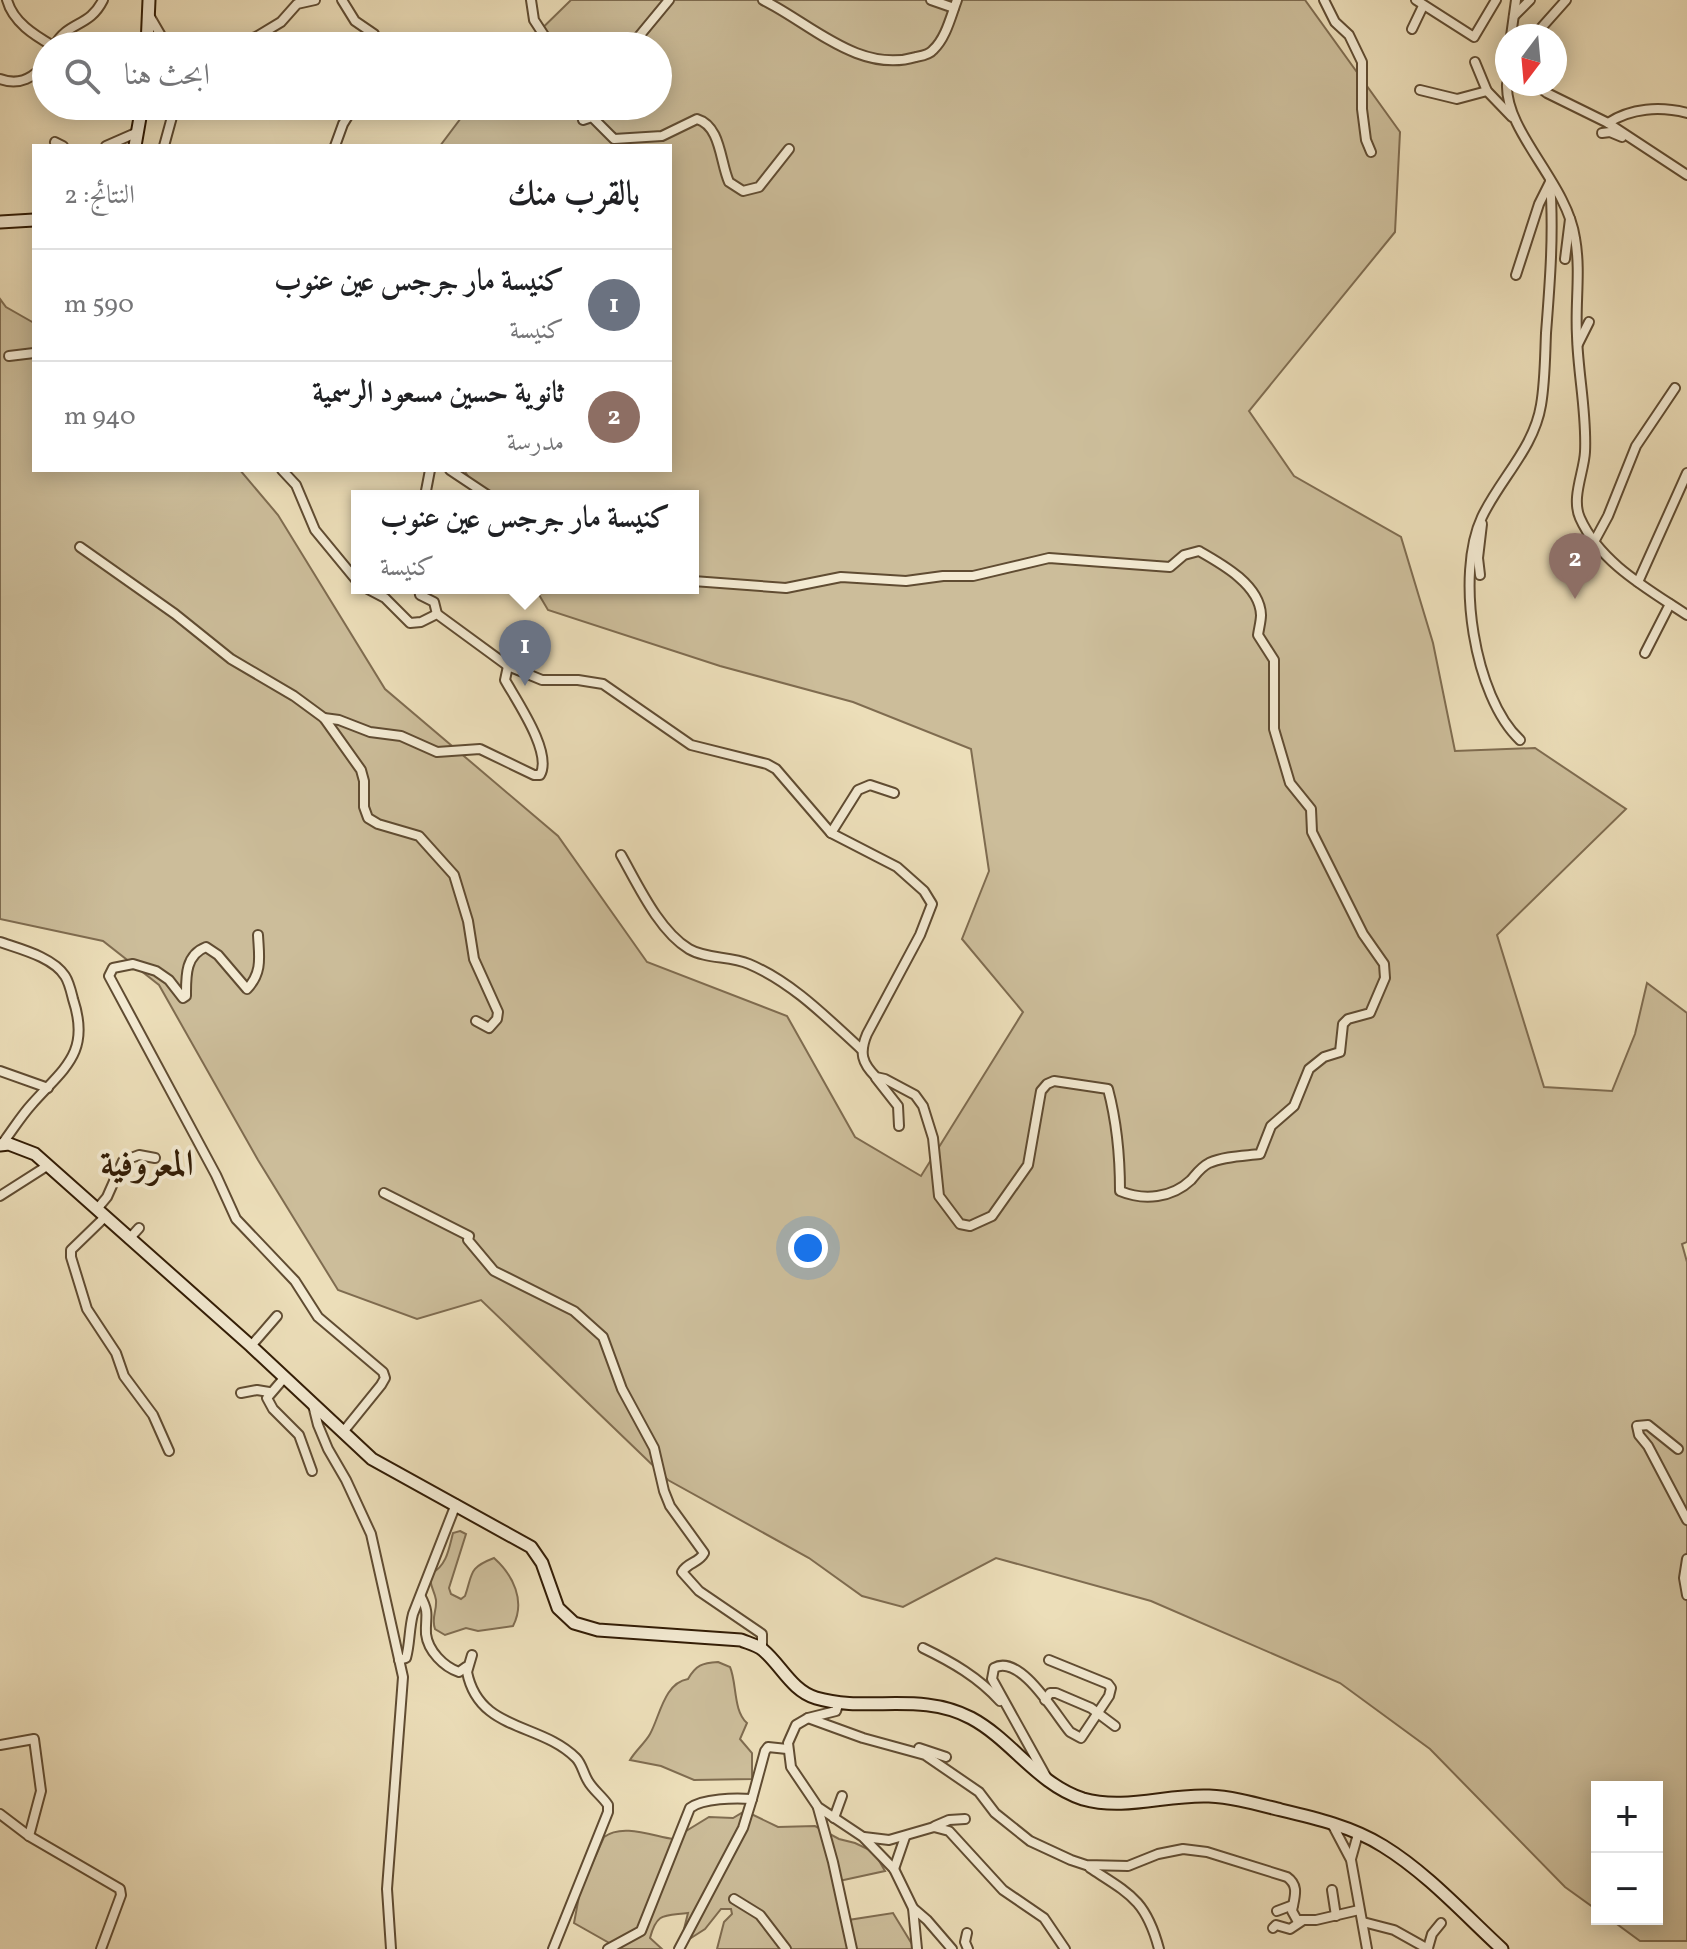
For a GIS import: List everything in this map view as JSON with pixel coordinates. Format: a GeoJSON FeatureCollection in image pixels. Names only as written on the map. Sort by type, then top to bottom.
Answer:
{"type":"FeatureCollection","features":[{"type":"Feature","properties":{"kind":"street"},"geometry":{"type":"LineString","coordinates":[[7,0],[13,14],[32,34]]}},
{"type":"Feature","properties":{"kind":"street"},"geometry":{"type":"LineString","coordinates":[[64,32],[93,17],[103,0]]}},
{"type":"Feature","properties":{"kind":"street"},"geometry":{"type":"LineString","coordinates":[[148,32],[149,0]]}},
{"type":"Feature","properties":{"kind":"street"},"geometry":{"type":"LineString","coordinates":[[264,32],[281,22],[297,4],[315,0]]}},
{"type":"Feature","properties":{"kind":"street"},"geometry":{"type":"LineString","coordinates":[[342,0],[355,21],[370,32]]}},
{"type":"Feature","properties":{"kind":"street"},"geometry":{"type":"LineString","coordinates":[[531,0],[534,20],[542,32]]}},
{"type":"Feature","properties":{"kind":"street"},"geometry":{"type":"LineString","coordinates":[[643,32],[669,0]]}},
{"type":"Feature","properties":{"kind":"street"},"geometry":{"type":"LineString","coordinates":[[763,0],[811,26],[844,49],[896,60],[909,60],[934,50],[947,29],[956,4],[931,0]]}},
{"type":"Feature","properties":{"kind":"street"},"geometry":{"type":"LineString","coordinates":[[1324,0],[1335,22],[1349,35],[1362,62],[1362,109],[1366,140],[1371,152]]}},
{"type":"Feature","properties":{"kind":"street"},"geometry":{"type":"LineString","coordinates":[[1412,29],[1420,3],[1474,37],[1496,0]]}},
{"type":"Feature","properties":{"kind":"street"},"geometry":{"type":"LineString","coordinates":[[1513,24],[1516,0]]}},
{"type":"Feature","properties":{"kind":"street"},"geometry":{"type":"LineString","coordinates":[[1514,16],[1530,0]]}},
{"type":"Feature","properties":{"kind":"street"},"geometry":{"type":"LineString","coordinates":[[1545,24],[1566,0]]}},
{"type":"Feature","properties":{"kind":"street"},"geometry":{"type":"LineString","coordinates":[[149,14],[159,32]]}},
{"type":"Feature","properties":{"kind":"street"},"geometry":{"type":"LineString","coordinates":[[1475,62],[1487,91],[1516,121]]}},
{"type":"Feature","properties":{"kind":"street"},"geometry":{"type":"LineString","coordinates":[[0,79],[10,83],[22,82],[32,75]]}},
{"type":"Feature","properties":{"kind":"street"},"geometry":{"type":"LineString","coordinates":[[1420,90],[1457,99],[1487,91]]}},
{"type":"Feature","properties":{"kind":"street"},"geometry":{"type":"LineString","coordinates":[[1506,96],[1516,121],[1565,202],[1571,218],[1579,271],[1577,345],[1585,453],[1577,505],[1580,518],[1615,564],[1687,615]]}},
{"type":"Feature","properties":{"kind":"street"},"geometry":{"type":"LineString","coordinates":[[1553,96],[1608,123],[1687,175]]}},
{"type":"Feature","properties":{"kind":"street"},"geometry":{"type":"LineString","coordinates":[[1608,123],[1645,109],[1687,113]]}},
{"type":"Feature","properties":{"kind":"street"},"geometry":{"type":"LineString","coordinates":[[589,120],[614,139],[662,136],[697,119],[702,120],[713,130],[729,182],[743,191],[759,187],[789,149]]}},
{"type":"Feature","properties":{"kind":"street"},"geometry":{"type":"LineString","coordinates":[[135,144],[140,120]]}},
{"type":"Feature","properties":{"kind":"street"},"geometry":{"type":"LineString","coordinates":[[165,144],[171,120]]}},
{"type":"Feature","properties":{"kind":"street"},"geometry":{"type":"LineString","coordinates":[[336,144],[345,120]]}},
{"type":"Feature","properties":{"kind":"street"},"geometry":{"type":"LineString","coordinates":[[111,144],[138,132]]}},
{"type":"Feature","properties":{"kind":"street"},"geometry":{"type":"LineString","coordinates":[[1602,133],[1626,136]]}},
{"type":"Feature","properties":{"kind":"street"},"geometry":{"type":"LineString","coordinates":[[1516,275],[1539,204],[1551,180]]}},
{"type":"Feature","properties":{"kind":"street"},"geometry":{"type":"LineString","coordinates":[[1520,740],[1503,721],[1481,670],[1469,594],[1472,552],[1481,519],[1528,443],[1541,407],[1551,265],[1551,180]]}},
{"type":"Feature","properties":{"kind":"street"},"geometry":{"type":"LineString","coordinates":[[1565,259],[1571,218]]}},
{"type":"Feature","properties":{"kind":"street"},"geometry":{"type":"LineString","coordinates":[[0,222],[32,220]]}},
{"type":"Feature","properties":{"kind":"street"},"geometry":{"type":"LineString","coordinates":[[1577,345],[1589,322]]}},
{"type":"Feature","properties":{"kind":"street"},"geometry":{"type":"LineString","coordinates":[[9,356],[32,353]]}},
{"type":"Feature","properties":{"kind":"street"},"geometry":{"type":"LineString","coordinates":[[1595,540],[1638,437],[1675,388]]}},
{"type":"Feature","properties":{"kind":"street"},"geometry":{"type":"LineString","coordinates":[[284,472],[302,496],[315,530],[351,574]]}},
{"type":"Feature","properties":{"kind":"street"},"geometry":{"type":"LineString","coordinates":[[453,472],[480,490]]}},
{"type":"Feature","properties":{"kind":"street"},"geometry":{"type":"LineString","coordinates":[[1638,582],[1687,473]]}},
{"type":"Feature","properties":{"kind":"street"},"geometry":{"type":"LineString","coordinates":[[1480,575],[1481,519]]}},
{"type":"Feature","properties":{"kind":"street"},"geometry":{"type":"LineString","coordinates":[[80,547],[175,614],[231,659],[294,696],[324,718],[361,770],[368,818],[419,836],[454,875],[468,921],[474,959],[498,1012],[497,1019],[489,1028],[476,1021]]}},
{"type":"Feature","properties":{"kind":"street"},"geometry":{"type":"LineString","coordinates":[[699,581],[786,588],[841,577],[906,581],[973,576],[1049,558],[1170,567],[1184,555],[1199,551],[1217,561],[1253,592],[1261,613],[1258,635],[1274,660],[1274,729],[1290,783],[1311,809],[1312,832],[1363,934],[1384,964],[1385,978],[1370,1013],[1348,1019],[1343,1024],[1340,1052],[1318,1060],[1309,1069],[1296,1101],[1271,1126],[1260,1154],[1206,1164],[1189,1181],[1160,1197],[1120,1191],[1119,1134],[1108,1089],[1062,1081],[1047,1084],[1041,1091],[1028,1165],[992,1216],[970,1226],[960,1224],[939,1196],[933,1138],[923,1106],[915,1095],[876,1077]]}},
{"type":"Feature","properties":{"kind":"street"},"geometry":{"type":"LineString","coordinates":[[377,594],[410,623],[416,624],[437,614]]}},
{"type":"Feature","properties":{"kind":"street"},"geometry":{"type":"LineString","coordinates":[[420,594],[434,602],[437,614],[508,666],[542,680],[603,684],[691,745],[776,769],[831,833],[897,867],[932,900],[920,935],[861,1049]]}},
{"type":"Feature","properties":{"kind":"street"},"geometry":{"type":"LineString","coordinates":[[1645,653],[1670,604]]}},
{"type":"Feature","properties":{"kind":"street"},"geometry":{"type":"LineString","coordinates":[[324,718],[339,720],[370,732],[401,736],[437,752],[480,749],[540,775],[543,767],[537,743],[521,706],[505,680],[508,666]]}},
{"type":"Feature","properties":{"kind":"street"},"geometry":{"type":"LineString","coordinates":[[831,833],[858,790],[870,785],[894,793]]}},
{"type":"Feature","properties":{"kind":"street"},"geometry":{"type":"LineString","coordinates":[[621,855],[650,906],[688,949],[746,963],[769,974],[826,1016],[861,1049],[864,1063],[898,1106],[899,1126]]}},
{"type":"Feature","properties":{"kind":"street"},"geometry":{"type":"LineString","coordinates":[[258,935],[261,962],[247,989],[218,955],[206,947],[195,955],[187,969],[186,996],[183,998],[165,976],[133,964],[113,968],[109,976],[216,1175],[236,1219],[295,1281],[318,1317],[383,1372],[385,1378],[381,1385],[343,1432]]}},
{"type":"Feature","properties":{"kind":"street"},"geometry":{"type":"LineString","coordinates":[[0,942],[57,966],[66,977],[80,1024],[76,1051],[66,1069],[31,1105],[1,1144],[28,1150],[47,1166],[251,1346],[372,1459],[537,1552],[558,1608],[574,1623],[598,1630],[741,1640],[762,1649],[801,1690],[814,1698],[839,1702],[915,1703],[955,1711],[985,1727],[1063,1790],[1095,1801],[1120,1804],[1189,1796],[1220,1797],[1332,1824],[1383,1845],[1502,1949]]}},
{"type":"Feature","properties":{"kind":"street"},"geometry":{"type":"LineString","coordinates":[[0,1071],[48,1088]]}},
{"type":"Feature","properties":{"kind":"street"},"geometry":{"type":"LineString","coordinates":[[155,1158],[139,1155],[123,1161],[101,1213],[71,1250],[71,1257],[87,1309],[116,1353],[124,1376],[153,1415],[169,1451]]}},
{"type":"Feature","properties":{"kind":"street"},"geometry":{"type":"LineString","coordinates":[[0,1196],[47,1166]]}},
{"type":"Feature","properties":{"kind":"street"},"geometry":{"type":"LineString","coordinates":[[384,1193],[469,1236],[468,1240],[494,1271],[574,1311],[603,1337],[622,1389],[654,1448],[670,1506],[704,1553],[702,1558],[686,1565],[682,1572],[699,1591],[762,1634],[762,1649]]}},
{"type":"Feature","properties":{"kind":"street"},"geometry":{"type":"LineString","coordinates":[[129,1239],[139,1228]]}},
{"type":"Feature","properties":{"kind":"street"},"geometry":{"type":"LineString","coordinates":[[251,1346],[277,1316]]}},
{"type":"Feature","properties":{"kind":"street"},"geometry":{"type":"LineString","coordinates":[[285,1377],[269,1392],[268,1403],[299,1435],[312,1471]]}},
{"type":"Feature","properties":{"kind":"street"},"geometry":{"type":"LineString","coordinates":[[241,1393],[257,1390],[269,1392]]}},
{"type":"Feature","properties":{"kind":"street"},"geometry":{"type":"LineString","coordinates":[[313,1404],[328,1449],[371,1534],[404,1689],[394,1775],[387,1889],[391,1949]]}},
{"type":"Feature","properties":{"kind":"street"},"geometry":{"type":"LineString","coordinates":[[1678,1449],[1648,1425],[1637,1426],[1639,1435],[1656,1459],[1687,1520]]}},
{"type":"Feature","properties":{"kind":"street"},"geometry":{"type":"LineString","coordinates":[[399,1660],[406,1658],[408,1653],[410,1626],[456,1504]]}},
{"type":"Feature","properties":{"kind":"street"},"geometry":{"type":"LineString","coordinates":[[1687,1559],[1684,1578],[1687,1595]]}},
{"type":"Feature","properties":{"kind":"street"},"geometry":{"type":"LineString","coordinates":[[421,1597],[428,1611],[426,1633],[434,1653],[459,1672],[466,1667],[472,1655]]}},
{"type":"Feature","properties":{"kind":"street"},"geometry":{"type":"LineString","coordinates":[[923,1648],[981,1681],[1009,1711]]}},
{"type":"Feature","properties":{"kind":"street"},"geometry":{"type":"LineString","coordinates":[[1048,1780],[992,1679],[992,1673],[998,1665],[1015,1668],[1070,1732],[1081,1738],[1109,1696],[1111,1688],[1108,1684],[1049,1660]]}},
{"type":"Feature","properties":{"kind":"street"},"geometry":{"type":"LineString","coordinates":[[466,1667],[477,1699],[506,1723],[543,1735],[576,1758],[588,1782],[608,1805],[608,1812],[553,1949]]}},
{"type":"Feature","properties":{"kind":"street"},"geometry":{"type":"LineString","coordinates":[[1045,1700],[1050,1693],[1056,1693],[1098,1712],[1115,1726]]}},
{"type":"Feature","properties":{"kind":"street"},"geometry":{"type":"LineString","coordinates":[[839,1702],[836,1711],[808,1718],[796,1725],[787,1749],[791,1767],[818,1807],[852,1949]]}},
{"type":"Feature","properties":{"kind":"street"},"geometry":{"type":"LineString","coordinates":[[808,1718],[863,1738],[925,1755],[988,1801],[995,1813],[1030,1841],[1086,1865],[1135,1897],[1152,1923],[1159,1949]]}},
{"type":"Feature","properties":{"kind":"street"},"geometry":{"type":"LineString","coordinates":[[0,1745],[34,1739],[41,1791],[29,1836]]}},
{"type":"Feature","properties":{"kind":"street"},"geometry":{"type":"LineString","coordinates":[[679,1949],[743,1828],[765,1751],[768,1747],[787,1749]]}},
{"type":"Feature","properties":{"kind":"street"},"geometry":{"type":"LineString","coordinates":[[907,1750],[921,1748],[946,1757]]}},
{"type":"Feature","properties":{"kind":"street"},"geometry":{"type":"LineString","coordinates":[[834,1818],[842,1796]]}},
{"type":"Feature","properties":{"kind":"street"},"geometry":{"type":"LineString","coordinates":[[608,1949],[641,1931],[690,1808],[694,1804],[707,1802],[752,1799]]}},
{"type":"Feature","properties":{"kind":"street"},"geometry":{"type":"LineString","coordinates":[[818,1807],[863,1837],[894,1869],[913,1908],[917,1949]]}},
{"type":"Feature","properties":{"kind":"street"},"geometry":{"type":"LineString","coordinates":[[0,1814],[29,1836],[120,1889],[121,1895],[101,1949]]}},
{"type":"Feature","properties":{"kind":"street"},"geometry":{"type":"LineString","coordinates":[[863,1837],[889,1840],[949,1820],[965,1819]]}},
{"type":"Feature","properties":{"kind":"street"},"geometry":{"type":"LineString","coordinates":[[1332,1824],[1351,1860],[1367,1949]]}},
{"type":"Feature","properties":{"kind":"street"},"geometry":{"type":"LineString","coordinates":[[934,1827],[949,1831],[1003,1890],[1044,1918],[1065,1949]]}},
{"type":"Feature","properties":{"kind":"street"},"geometry":{"type":"LineString","coordinates":[[1351,1860],[1358,1834]]}},
{"type":"Feature","properties":{"kind":"street"},"geometry":{"type":"LineString","coordinates":[[894,1869],[905,1837]]}},
{"type":"Feature","properties":{"kind":"street"},"geometry":{"type":"LineString","coordinates":[[1086,1865],[1128,1866],[1175,1850],[1207,1852],[1293,1881],[1296,1889],[1293,1914],[1302,1921]]}},
{"type":"Feature","properties":{"kind":"street"},"geometry":{"type":"LineString","coordinates":[[1332,1890],[1336,1916]]}},
{"type":"Feature","properties":{"kind":"street"},"geometry":{"type":"LineString","coordinates":[[734,1899],[760,1915],[786,1949]]}},
{"type":"Feature","properties":{"kind":"street"},"geometry":{"type":"LineString","coordinates":[[1277,1911],[1293,1905]]}},
{"type":"Feature","properties":{"kind":"street"},"geometry":{"type":"LineString","coordinates":[[913,1908],[952,1949]]}},
{"type":"Feature","properties":{"kind":"street"},"geometry":{"type":"LineString","coordinates":[[1273,1928],[1276,1925],[1290,1929],[1302,1921],[1359,1910]]}},
{"type":"Feature","properties":{"kind":"street"},"geometry":{"type":"LineString","coordinates":[[1363,1922],[1394,1930],[1428,1949],[1432,1934],[1441,1923]]}},
{"type":"Feature","properties":{"kind":"street"},"geometry":{"type":"LineString","coordinates":[[967,1933],[965,1942],[968,1949]]}},
{"type":"Feature","properties":{"kind":"shaded area"},"geometry":{"type":"Polygon","coordinates":[[[571,0],[1305,0],[1400,132],[1395,232],[1249,411],[1294,476],[1401,537],[1433,643],[1455,751],[1535,748],[1626,809],[1497,935],[1544,1087],[1612,1091],[1635,1034],[1647,983],[1687,1013],[1687,1242],[1682,1244],[1687,1262],[1687,1941],[1640,1941],[1618,1925],[1663,1925],[1663,1781],[1591,1781],[1591,1906],[1565,1887],[1430,1749],[1340,1683],[1151,1601],[996,1558],[903,1607],[862,1596],[809,1558],[668,1480],[481,1300],[417,1319],[338,1290],[258,1160],[159,985],[103,941],[0,919],[0,299],[6,307],[32,322],[32,472],[242,472],[278,515],[385,689],[558,836],[647,962],[787,1016],[855,1137],[921,1176],[1023,1012],[962,939],[989,871],[971,749],[853,702],[720,666],[548,610],[539,594],[699,594],[699,490],[477,490],[465,472],[672,472],[672,144],[442,144],[460,120],[672,120],[672,32],[538,32],[571,0]]]}},
{"type":"Feature","properties":{"kind":"shaded area"},"geometry":{"type":"Polygon","coordinates":[[[460,1531],[466,1534],[449,1588],[451,1594],[461,1599],[465,1596],[476,1568],[494,1558],[507,1572],[516,1589],[518,1607],[513,1626],[478,1631],[466,1628],[445,1635],[435,1629],[436,1600],[431,1584],[432,1573],[444,1561],[453,1533],[460,1531]]]}},
{"type":"Feature","properties":{"kind":"shaded area"},"geometry":{"type":"Polygon","coordinates":[[[718,1662],[730,1667],[739,1711],[747,1723],[740,1739],[752,1753],[752,1779],[694,1780],[661,1766],[630,1760],[650,1734],[673,1687],[688,1679],[700,1666],[718,1662]]]}},
{"type":"Feature","properties":{"kind":"shaded area"},"geometry":{"type":"Polygon","coordinates":[[[745,1811],[778,1827],[815,1826],[874,1852],[885,1871],[839,1881],[848,1920],[893,1913],[915,1949],[717,1949],[724,1922],[732,1914],[731,1909],[721,1909],[705,1929],[691,1938],[684,1929],[688,1913],[659,1919],[650,1938],[662,1949],[620,1949],[574,1923],[580,1891],[604,1837],[628,1831],[673,1839],[709,1817],[733,1818],[745,1811]]]}},
{"type":"Feature","properties":{"kind":"place","name":"ثانوية حسين مسعود الرسمية"},"geometry":{"type":"Point","coordinates":[1575,599]}},
{"type":"Feature","properties":{"kind":"place","name":"كنيسة مار جرجس عين عنوب"},"geometry":{"type":"Point","coordinates":[525,686]}},
{"type":"Feature","properties":{"kind":"district","name":"المعروفية"},"geometry":{"type":"Point","coordinates":[147,1166]}}]}
